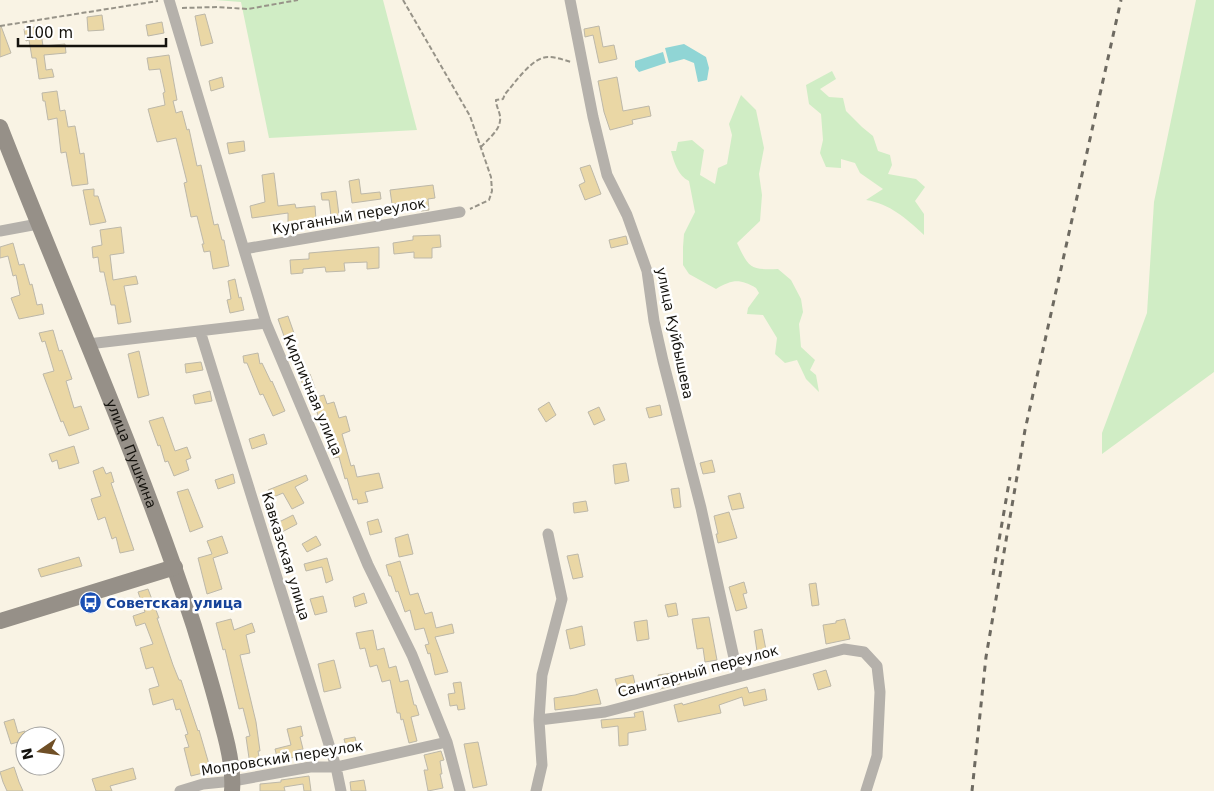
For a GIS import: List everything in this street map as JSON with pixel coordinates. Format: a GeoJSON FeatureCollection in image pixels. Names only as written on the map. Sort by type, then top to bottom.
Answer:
{"type":"FeatureCollection","features":[{"type":"Feature","properties":{"kind":"main road","name":"улица Пушкина"},"geometry":{"type":"LineString","coordinates":[[0,127],[88,344],[174,567],[212,682],[227,742],[233,786]]}},
{"type":"Feature","properties":{"kind":"main road"},"geometry":{"type":"LineString","coordinates":[[0,621],[174,567]]}},
{"type":"Feature","properties":{"kind":"street","name":"улица Куйбышева"},"geometry":{"type":"LineString","coordinates":[[570,0],[593,117],[607,175],[627,215],[647,271],[654,321],[701,508],[738,676]]}},
{"type":"Feature","properties":{"kind":"street","name":"Кирпичная улица"},"geometry":{"type":"LineString","coordinates":[[168,3],[266,323],[368,565],[412,655],[447,742],[460,791]]}},
{"type":"Feature","properties":{"kind":"street","name":"Курганный переулок"},"geometry":{"type":"LineString","coordinates":[[244,249],[460,212]]}},
{"type":"Feature","properties":{"kind":"street"},"geometry":{"type":"LineString","coordinates":[[0,231],[38,224]]}},
{"type":"Feature","properties":{"kind":"street"},"geometry":{"type":"LineString","coordinates":[[88,344],[266,323]]}},
{"type":"Feature","properties":{"kind":"street","name":"Кавказская улица"},"geometry":{"type":"LineString","coordinates":[[200,331],[336,767],[341,791]]}},
{"type":"Feature","properties":{"kind":"street"},"geometry":{"type":"LineString","coordinates":[[536,791],[542,765],[540,720],[542,676],[562,599],[548,534]]}},
{"type":"Feature","properties":{"kind":"street","name":"Санитарный переулок"},"geometry":{"type":"LineString","coordinates":[[540,720],[605,712],[844,649],[864,652],[877,666],[880,692],[877,756],[866,791]]}},
{"type":"Feature","properties":{"kind":"street","name":"Мопровский переулок"},"geometry":{"type":"LineString","coordinates":[[180,791],[203,784],[233,786],[310,767],[336,767],[447,742]]}},
{"type":"Feature","properties":{"kind":"path"},"geometry":{"type":"LineString","coordinates":[[0,26],[25,21],[168,3],[248,10],[298,0]]}},
{"type":"Feature","properties":{"kind":"path"},"geometry":{"type":"LineString","coordinates":[[404,0],[470,116],[491,177],[492,191],[489,200],[460,212]]}},
{"type":"Feature","properties":{"kind":"path"},"geometry":{"type":"LineString","coordinates":[[480,147],[498,128],[501,118],[496,100],[503,99],[538,58],[548,57],[583,66]]}},
{"type":"Feature","properties":{"kind":"green space"},"geometry":{"type":"Polygon","coordinates":[[[215,0],[383,0],[417,130],[269,138],[241,2],[215,0]]]}},
{"type":"Feature","properties":{"kind":"green space"},"geometry":{"type":"Polygon","coordinates":[[[1196,0],[1214,0],[1214,372],[1102,454],[1102,433],[1147,313],[1154,202],[1196,0]]]}},
{"type":"Feature","properties":{"kind":"green space"},"geometry":{"type":"Polygon","coordinates":[[[832,71],[836,79],[820,89],[829,97],[843,98],[846,111],[873,136],[878,151],[890,155],[892,165],[888,174],[916,179],[925,187],[915,201],[924,214],[924,235],[890,208],[866,200],[883,189],[860,173],[855,163],[841,159],[841,168],[826,167],[820,153],[823,140],[821,114],[809,104],[806,85],[832,71]]]}},
{"type":"Feature","properties":{"kind":"green space"},"geometry":{"type":"Polygon","coordinates":[[[741,95],[756,110],[764,148],[759,174],[762,195],[760,221],[737,243],[752,266],[761,269],[778,269],[791,280],[801,299],[803,312],[799,324],[801,347],[815,360],[810,370],[816,375],[819,392],[806,379],[797,360],[785,363],[775,354],[777,338],[763,315],[747,314],[748,308],[759,293],[756,288],[736,281],[716,289],[689,274],[683,265],[684,234],[695,212],[689,181],[679,172],[671,151],[676,151],[678,142],[692,140],[704,150],[700,175],[715,184],[718,168],[727,164],[732,135],[729,124],[741,95]]]}},
{"type":"Feature","properties":{"kind":"water"},"geometry":{"type":"Polygon","coordinates":[[[684,44],[706,57],[709,68],[707,80],[698,82],[694,63],[684,59],[669,63],[665,48],[684,44]]]}},
{"type":"Feature","properties":{"kind":"water"},"geometry":{"type":"Polygon","coordinates":[[[663,52],[666,63],[639,72],[635,67],[635,61],[663,52]]]}},
{"type":"Feature","properties":{"kind":"building"},"geometry":{"type":"Polygon","coordinates":[[[205,14],[213,43],[201,46],[195,16],[205,14]]]}},
{"type":"Feature","properties":{"kind":"building"},"geometry":{"type":"Polygon","coordinates":[[[102,15],[104,30],[88,31],[87,17],[102,15]]]}},
{"type":"Feature","properties":{"kind":"building"},"geometry":{"type":"Polygon","coordinates":[[[162,22],[164,33],[148,36],[146,25],[162,22]]]}},
{"type":"Feature","properties":{"kind":"building"},"geometry":{"type":"Polygon","coordinates":[[[0,26],[11,53],[0,57],[0,26]]]}},
{"type":"Feature","properties":{"kind":"building"},"geometry":{"type":"Polygon","coordinates":[[[40,26],[43,46],[65,44],[66,53],[44,55],[46,70],[52,69],[54,77],[39,79],[36,58],[32,58],[29,40],[26,41],[24,29],[40,26]]]}},
{"type":"Feature","properties":{"kind":"building"},"geometry":{"type":"Polygon","coordinates":[[[599,26],[603,47],[614,45],[617,59],[599,63],[593,35],[585,37],[584,29],[599,26]]]}},
{"type":"Feature","properties":{"kind":"building"},"geometry":{"type":"Polygon","coordinates":[[[169,55],[177,100],[173,101],[176,113],[182,111],[187,130],[189,129],[197,166],[201,165],[214,225],[218,224],[222,240],[224,240],[229,266],[213,269],[210,251],[204,252],[202,244],[204,244],[197,216],[191,217],[184,183],[187,182],[176,138],[157,142],[148,109],[165,105],[163,93],[165,92],[160,69],[149,70],[147,58],[169,55]]]}},
{"type":"Feature","properties":{"kind":"building"},"geometry":{"type":"Polygon","coordinates":[[[222,77],[224,87],[211,91],[209,81],[222,77]]]}},
{"type":"Feature","properties":{"kind":"building"},"geometry":{"type":"Polygon","coordinates":[[[617,77],[623,111],[649,106],[651,116],[632,120],[633,124],[610,130],[604,112],[598,81],[617,77]]]}},
{"type":"Feature","properties":{"kind":"building"},"geometry":{"type":"Polygon","coordinates":[[[57,91],[60,111],[65,110],[68,127],[75,126],[80,154],[84,153],[88,184],[72,186],[66,152],[61,153],[57,118],[48,120],[42,93],[57,91]]]}},
{"type":"Feature","properties":{"kind":"building"},"geometry":{"type":"Polygon","coordinates":[[[244,141],[245,151],[229,154],[227,143],[244,141]]]}},
{"type":"Feature","properties":{"kind":"building"},"geometry":{"type":"Polygon","coordinates":[[[590,165],[601,194],[585,200],[579,185],[585,182],[580,168],[590,165]]]}},
{"type":"Feature","properties":{"kind":"building"},"geometry":{"type":"Polygon","coordinates":[[[274,173],[278,206],[295,204],[296,208],[315,206],[316,220],[288,223],[288,213],[252,218],[250,206],[265,202],[262,175],[274,173]]]}},
{"type":"Feature","properties":{"kind":"building"},"geometry":{"type":"Polygon","coordinates":[[[359,179],[361,194],[380,192],[381,199],[352,203],[349,181],[359,179]]]}},
{"type":"Feature","properties":{"kind":"building"},"geometry":{"type":"Polygon","coordinates":[[[433,185],[435,198],[428,199],[429,210],[421,211],[419,201],[392,204],[390,190],[433,185]]]}},
{"type":"Feature","properties":{"kind":"building"},"geometry":{"type":"Polygon","coordinates":[[[94,189],[94,196],[98,196],[106,222],[90,225],[83,190],[94,189]]]}},
{"type":"Feature","properties":{"kind":"building"},"geometry":{"type":"Polygon","coordinates":[[[336,191],[339,215],[331,216],[329,200],[322,200],[321,193],[336,191]]]}},
{"type":"Feature","properties":{"kind":"building"},"geometry":{"type":"Polygon","coordinates":[[[121,227],[124,253],[110,255],[113,280],[136,276],[138,284],[124,286],[131,322],[118,324],[115,305],[111,305],[104,272],[100,272],[98,257],[93,258],[92,247],[102,245],[100,230],[121,227]]]}},
{"type":"Feature","properties":{"kind":"building"},"geometry":{"type":"Polygon","coordinates":[[[440,235],[441,247],[432,248],[432,258],[414,258],[414,252],[394,254],[393,243],[413,240],[413,236],[440,235]]]}},
{"type":"Feature","properties":{"kind":"building"},"geometry":{"type":"Polygon","coordinates":[[[626,236],[628,244],[611,248],[609,240],[626,236]]]}},
{"type":"Feature","properties":{"kind":"building"},"geometry":{"type":"Polygon","coordinates":[[[13,243],[19,265],[24,264],[30,285],[32,284],[37,305],[42,304],[44,314],[19,319],[11,298],[20,295],[16,275],[13,276],[8,256],[0,258],[0,247],[13,243]]]}},
{"type":"Feature","properties":{"kind":"building"},"geometry":{"type":"Polygon","coordinates":[[[379,247],[379,268],[367,269],[367,262],[344,263],[345,271],[326,272],[325,267],[303,269],[303,273],[291,274],[290,260],[309,259],[309,253],[379,247]]]}},
{"type":"Feature","properties":{"kind":"building"},"geometry":{"type":"Polygon","coordinates":[[[235,279],[244,310],[230,313],[227,300],[231,299],[228,281],[235,279]]]}},
{"type":"Feature","properties":{"kind":"building"},"geometry":{"type":"Polygon","coordinates":[[[288,316],[295,336],[285,339],[278,319],[288,316]]]}},
{"type":"Feature","properties":{"kind":"building"},"geometry":{"type":"Polygon","coordinates":[[[53,330],[59,351],[62,350],[72,379],[66,381],[74,408],[81,406],[89,429],[69,436],[63,421],[61,422],[43,374],[54,371],[45,341],[42,342],[39,333],[53,330]]]}},
{"type":"Feature","properties":{"kind":"building"},"geometry":{"type":"Polygon","coordinates":[[[139,351],[149,395],[138,398],[128,354],[139,351]]]}},
{"type":"Feature","properties":{"kind":"building"},"geometry":{"type":"Polygon","coordinates":[[[258,353],[260,364],[262,363],[272,381],[285,411],[273,416],[263,394],[260,395],[247,363],[244,363],[243,356],[258,353]]]}},
{"type":"Feature","properties":{"kind":"building"},"geometry":{"type":"Polygon","coordinates":[[[201,362],[203,370],[186,373],[185,364],[201,362]]]}},
{"type":"Feature","properties":{"kind":"building"},"geometry":{"type":"Polygon","coordinates":[[[310,374],[315,388],[305,391],[300,377],[310,374]]]}},
{"type":"Feature","properties":{"kind":"building"},"geometry":{"type":"Polygon","coordinates":[[[210,391],[212,401],[195,404],[193,395],[210,391]]]}},
{"type":"Feature","properties":{"kind":"building"},"geometry":{"type":"Polygon","coordinates":[[[324,395],[327,404],[334,402],[339,418],[346,416],[350,431],[342,434],[351,466],[354,465],[357,477],[379,473],[383,488],[365,492],[368,502],[358,504],[357,499],[353,500],[339,457],[333,458],[328,439],[325,440],[313,398],[324,395]]]}},
{"type":"Feature","properties":{"kind":"building"},"geometry":{"type":"Polygon","coordinates":[[[549,402],[556,415],[546,422],[538,409],[549,402]]]}},
{"type":"Feature","properties":{"kind":"building"},"geometry":{"type":"Polygon","coordinates":[[[660,405],[662,415],[649,418],[646,408],[660,405]]]}},
{"type":"Feature","properties":{"kind":"building"},"geometry":{"type":"Polygon","coordinates":[[[599,407],[605,420],[594,425],[588,412],[599,407]]]}},
{"type":"Feature","properties":{"kind":"building"},"geometry":{"type":"Polygon","coordinates":[[[163,417],[175,451],[187,447],[191,458],[186,460],[189,470],[174,476],[168,461],[165,462],[160,445],[158,446],[149,421],[163,417]]]}},
{"type":"Feature","properties":{"kind":"building"},"geometry":{"type":"Polygon","coordinates":[[[264,434],[267,444],[252,449],[249,439],[264,434]]]}},
{"type":"Feature","properties":{"kind":"building"},"geometry":{"type":"Polygon","coordinates":[[[74,446],[79,463],[59,469],[57,460],[52,462],[49,454],[74,446]]]}},
{"type":"Feature","properties":{"kind":"building"},"geometry":{"type":"Polygon","coordinates":[[[712,460],[715,472],[703,474],[700,463],[712,460]]]}},
{"type":"Feature","properties":{"kind":"building"},"geometry":{"type":"Polygon","coordinates":[[[626,463],[629,481],[615,484],[613,465],[626,463]]]}},
{"type":"Feature","properties":{"kind":"building"},"geometry":{"type":"Polygon","coordinates":[[[103,467],[106,474],[111,472],[114,482],[111,483],[134,550],[120,553],[116,537],[112,539],[105,517],[98,520],[91,499],[101,496],[93,471],[103,467]]]}},
{"type":"Feature","properties":{"kind":"building"},"geometry":{"type":"Polygon","coordinates":[[[233,474],[235,483],[218,489],[215,480],[233,474]]]}},
{"type":"Feature","properties":{"kind":"building"},"geometry":{"type":"Polygon","coordinates":[[[306,475],[308,480],[295,487],[304,503],[292,509],[283,493],[271,498],[268,490],[306,475]]]}},
{"type":"Feature","properties":{"kind":"building"},"geometry":{"type":"Polygon","coordinates":[[[679,488],[681,507],[674,508],[671,489],[679,488]]]}},
{"type":"Feature","properties":{"kind":"building"},"geometry":{"type":"Polygon","coordinates":[[[188,489],[203,527],[190,532],[177,492],[188,489]]]}},
{"type":"Feature","properties":{"kind":"building"},"geometry":{"type":"Polygon","coordinates":[[[740,493],[744,508],[732,510],[728,496],[740,493]]]}},
{"type":"Feature","properties":{"kind":"building"},"geometry":{"type":"Polygon","coordinates":[[[586,501],[588,511],[574,513],[573,503],[586,501]]]}},
{"type":"Feature","properties":{"kind":"building"},"geometry":{"type":"Polygon","coordinates":[[[729,512],[737,538],[718,543],[714,516],[729,512]]]}},
{"type":"Feature","properties":{"kind":"building"},"geometry":{"type":"Polygon","coordinates":[[[293,515],[297,524],[282,532],[277,523],[293,515]]]}},
{"type":"Feature","properties":{"kind":"building"},"geometry":{"type":"Polygon","coordinates":[[[378,519],[382,532],[370,535],[367,522],[378,519]]]}},
{"type":"Feature","properties":{"kind":"building"},"geometry":{"type":"Polygon","coordinates":[[[408,534],[413,554],[399,557],[395,538],[408,534]]]}},
{"type":"Feature","properties":{"kind":"building"},"geometry":{"type":"Polygon","coordinates":[[[222,536],[228,553],[213,558],[222,589],[207,594],[198,558],[212,554],[207,541],[222,536]]]}},
{"type":"Feature","properties":{"kind":"building"},"geometry":{"type":"Polygon","coordinates":[[[316,536],[321,545],[307,552],[302,544],[316,536]]]}},
{"type":"Feature","properties":{"kind":"building"},"geometry":{"type":"Polygon","coordinates":[[[578,554],[583,577],[573,579],[567,556],[578,554]]]}},
{"type":"Feature","properties":{"kind":"building"},"geometry":{"type":"Polygon","coordinates":[[[79,557],[82,566],[41,577],[38,569],[79,557]]]}},
{"type":"Feature","properties":{"kind":"building"},"geometry":{"type":"Polygon","coordinates":[[[327,558],[333,580],[326,583],[322,567],[306,571],[304,564],[327,558]]]}},
{"type":"Feature","properties":{"kind":"building"},"geometry":{"type":"Polygon","coordinates":[[[400,561],[410,595],[418,593],[425,614],[432,612],[436,628],[452,624],[454,633],[435,637],[448,672],[435,675],[430,653],[428,654],[425,645],[429,644],[424,628],[415,630],[410,610],[405,612],[398,591],[396,592],[391,576],[389,576],[386,565],[400,561]]]}},
{"type":"Feature","properties":{"kind":"building"},"geometry":{"type":"Polygon","coordinates":[[[744,582],[747,593],[743,594],[747,608],[736,611],[729,587],[744,582]]]}},
{"type":"Feature","properties":{"kind":"building"},"geometry":{"type":"Polygon","coordinates":[[[816,583],[819,605],[812,606],[809,584],[816,583]]]}},
{"type":"Feature","properties":{"kind":"building"},"geometry":{"type":"Polygon","coordinates":[[[148,589],[173,665],[179,680],[181,680],[199,730],[211,771],[191,776],[184,748],[189,747],[185,735],[188,734],[180,709],[176,710],[173,699],[153,705],[149,689],[159,686],[153,667],[146,669],[140,648],[153,644],[145,623],[136,626],[133,616],[145,612],[138,592],[148,589]]]}},
{"type":"Feature","properties":{"kind":"building"},"geometry":{"type":"Polygon","coordinates":[[[364,593],[367,603],[355,607],[353,597],[364,593]]]}},
{"type":"Feature","properties":{"kind":"building"},"geometry":{"type":"Polygon","coordinates":[[[323,596],[327,612],[315,615],[310,599],[323,596]]]}},
{"type":"Feature","properties":{"kind":"building"},"geometry":{"type":"Polygon","coordinates":[[[676,603],[678,615],[668,617],[665,605],[676,603]]]}},
{"type":"Feature","properties":{"kind":"building"},"geometry":{"type":"Polygon","coordinates":[[[709,617],[717,660],[705,662],[703,648],[697,649],[692,619],[709,617]]]}},
{"type":"Feature","properties":{"kind":"building"},"geometry":{"type":"Polygon","coordinates":[[[231,619],[234,630],[252,623],[255,632],[246,635],[250,653],[240,655],[256,722],[260,751],[258,751],[260,763],[250,765],[246,737],[250,736],[243,708],[239,709],[225,649],[223,650],[216,623],[231,619]]]}},
{"type":"Feature","properties":{"kind":"building"},"geometry":{"type":"Polygon","coordinates":[[[845,619],[850,639],[826,644],[823,625],[845,619]]]}},
{"type":"Feature","properties":{"kind":"building"},"geometry":{"type":"Polygon","coordinates":[[[647,620],[649,639],[637,641],[634,622],[647,620]]]}},
{"type":"Feature","properties":{"kind":"building"},"geometry":{"type":"Polygon","coordinates":[[[582,626],[585,645],[570,649],[566,630],[582,626]]]}},
{"type":"Feature","properties":{"kind":"building"},"geometry":{"type":"Polygon","coordinates":[[[762,629],[766,650],[757,651],[754,631],[762,629]]]}},
{"type":"Feature","properties":{"kind":"building"},"geometry":{"type":"Polygon","coordinates":[[[373,630],[377,650],[384,648],[389,668],[396,666],[400,682],[408,680],[414,705],[416,705],[419,715],[411,717],[417,741],[409,743],[403,719],[401,720],[400,713],[397,713],[390,680],[382,682],[377,665],[370,667],[365,648],[360,649],[356,633],[373,630]]]}},
{"type":"Feature","properties":{"kind":"building"},"geometry":{"type":"Polygon","coordinates":[[[334,660],[341,688],[324,692],[318,664],[334,660]]]}},
{"type":"Feature","properties":{"kind":"building"},"geometry":{"type":"Polygon","coordinates":[[[826,670],[831,686],[818,690],[813,674],[826,670]]]}},
{"type":"Feature","properties":{"kind":"building"},"geometry":{"type":"Polygon","coordinates":[[[679,672],[680,684],[660,689],[658,675],[679,672]]]}},
{"type":"Feature","properties":{"kind":"building"},"geometry":{"type":"Polygon","coordinates":[[[633,675],[636,688],[619,692],[615,679],[633,675]]]}},
{"type":"Feature","properties":{"kind":"building"},"geometry":{"type":"Polygon","coordinates":[[[461,682],[465,709],[458,710],[457,705],[450,706],[448,694],[455,693],[453,683],[461,682]]]}},
{"type":"Feature","properties":{"kind":"building"},"geometry":{"type":"Polygon","coordinates":[[[747,687],[749,693],[765,689],[767,700],[744,706],[742,697],[719,705],[721,713],[678,722],[674,705],[682,703],[683,705],[747,687]]]}},
{"type":"Feature","properties":{"kind":"building"},"geometry":{"type":"Polygon","coordinates":[[[597,689],[601,704],[555,710],[554,698],[597,689]]]}},
{"type":"Feature","properties":{"kind":"building"},"geometry":{"type":"Polygon","coordinates":[[[643,711],[646,730],[628,733],[628,745],[619,746],[618,726],[602,728],[601,720],[635,717],[634,713],[643,711]]]}},
{"type":"Feature","properties":{"kind":"building"},"geometry":{"type":"Polygon","coordinates":[[[14,719],[16,726],[15,743],[11,744],[4,722],[14,719]]]}},
{"type":"Feature","properties":{"kind":"building"},"geometry":{"type":"Polygon","coordinates":[[[301,726],[303,736],[300,737],[303,749],[294,751],[295,757],[278,761],[275,749],[291,745],[287,729],[301,726]]]}},
{"type":"Feature","properties":{"kind":"building"},"geometry":{"type":"Polygon","coordinates":[[[355,737],[358,750],[348,753],[344,739],[355,737]]]}},
{"type":"Feature","properties":{"kind":"building"},"geometry":{"type":"Polygon","coordinates":[[[478,742],[487,785],[473,788],[464,744],[478,742]]]}},
{"type":"Feature","properties":{"kind":"building"},"geometry":{"type":"Polygon","coordinates":[[[441,751],[444,760],[440,761],[443,788],[428,791],[424,770],[428,770],[424,755],[441,751]]]}},
{"type":"Feature","properties":{"kind":"building"},"geometry":{"type":"Polygon","coordinates":[[[14,767],[15,776],[17,776],[23,791],[7,791],[0,772],[14,767]]]}},
{"type":"Feature","properties":{"kind":"building"},"geometry":{"type":"Polygon","coordinates":[[[133,768],[136,779],[110,786],[112,791],[96,791],[92,779],[133,768]]]}},
{"type":"Feature","properties":{"kind":"building"},"geometry":{"type":"Polygon","coordinates":[[[309,776],[311,791],[304,791],[303,784],[284,787],[285,791],[260,791],[260,784],[309,776]]]}},
{"type":"Feature","properties":{"kind":"building"},"geometry":{"type":"Polygon","coordinates":[[[364,780],[366,791],[351,791],[350,782],[364,780]]]}},
{"type":"Feature","properties":{"kind":"railway"},"geometry":{"type":"LineString","coordinates":[[972,791],[986,657],[1025,430],[1121,0]]}},
{"type":"Feature","properties":{"kind":"railway"},"geometry":{"type":"LineString","coordinates":[[993,575],[1010,477]]}},
{"type":"Feature","properties":{"kind":"place","name":"Советская улица"},"geometry":{"type":"Point","coordinates":[90,603]}}]}
